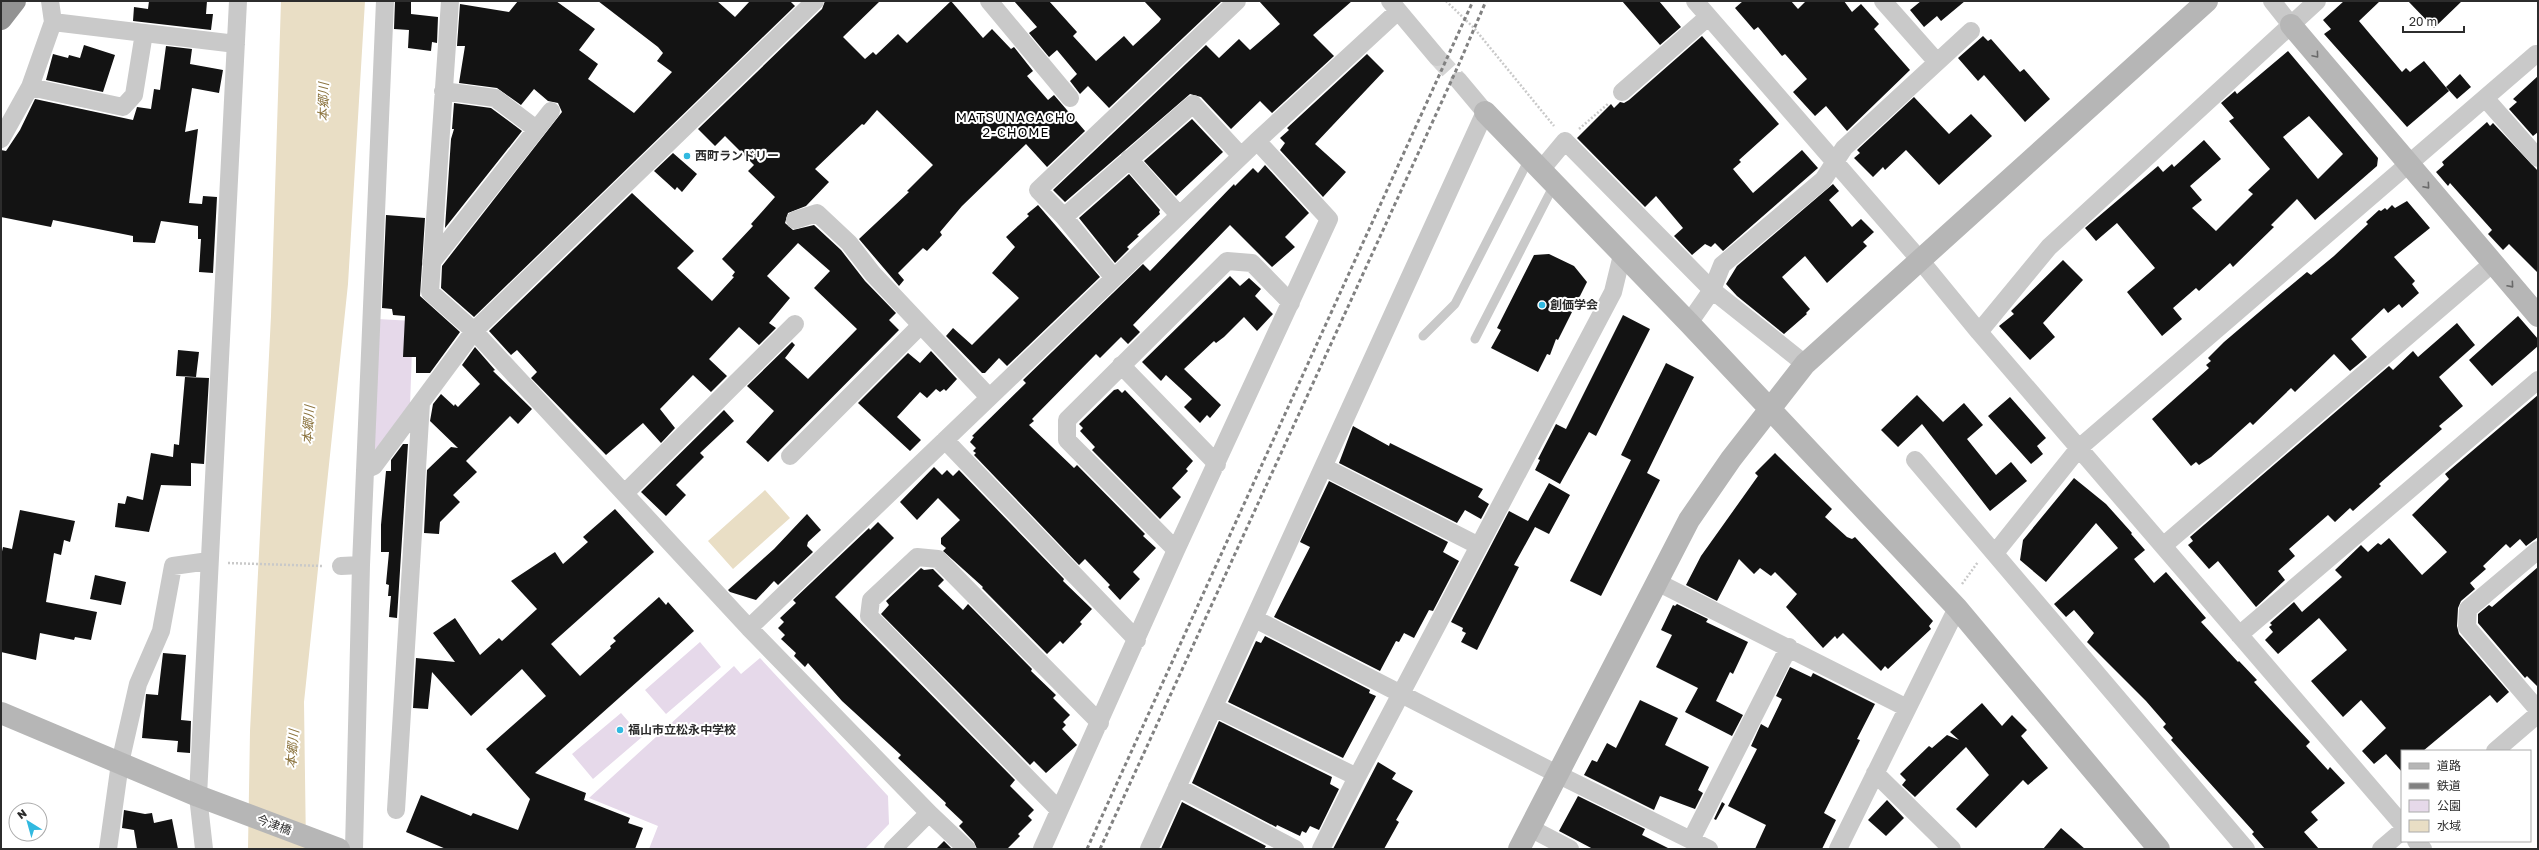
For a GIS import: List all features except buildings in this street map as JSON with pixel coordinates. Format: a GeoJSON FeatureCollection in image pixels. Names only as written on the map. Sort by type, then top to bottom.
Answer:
{"type":"FeatureCollection","features":[{"type":"Feature","properties":{"kind":"highway"},"geometry":{"type":"LineString","coordinates":[[1,19],[15,1]]}},
{"type":"Feature","properties":{"kind":"street"},"geometry":{"type":"LineString","coordinates":[[1,139],[30,88],[54,22],[50,1]]}},
{"type":"Feature","properties":{"kind":"street"},"geometry":{"type":"LineString","coordinates":[[204,849],[209,561],[238,1]]}},
{"type":"Feature","properties":{"kind":"street"},"geometry":{"type":"LineString","coordinates":[[354,849],[361,565],[385,1]]}},
{"type":"Feature","properties":{"kind":"street"},"geometry":{"type":"LineString","coordinates":[[450,1],[430,292],[474,331],[749,628],[929,813],[967,849]]}},
{"type":"Feature","properties":{"kind":"street"},"geometry":{"type":"LineString","coordinates":[[365,470],[374,466],[474,331],[815,1]]}},
{"type":"Feature","properties":{"kind":"street"},"geometry":{"type":"LineString","coordinates":[[989,1],[1070,98]]}},
{"type":"Feature","properties":{"kind":"street"},"geometry":{"type":"LineString","coordinates":[[1114,278],[1064,217],[1038,190],[1237,1]]}},
{"type":"Feature","properties":{"kind":"street"},"geometry":{"type":"LineString","coordinates":[[1695,1],[1834,163],[1920,260],[1979,332],[2401,823]]}},
{"type":"Feature","properties":{"kind":"street"},"geometry":{"type":"LineString","coordinates":[[1883,1],[1937,62]]}},
{"type":"Feature","properties":{"kind":"street"},"geometry":{"type":"LineString","coordinates":[[1519,849],[1689,520],[1731,459],[1770,411],[1805,364],[2207,1]]}},
{"type":"Feature","properties":{"kind":"street"},"geometry":{"type":"LineString","coordinates":[[2272,1],[2408,164],[2538,316]]}},
{"type":"Feature","properties":{"kind":"street"},"geometry":{"type":"LineString","coordinates":[[1979,332],[2048,246],[2317,1]]}},
{"type":"Feature","properties":{"kind":"street"},"geometry":{"type":"LineString","coordinates":[[749,628],[1257,141],[1394,6],[1437,57]]}},
{"type":"Feature","properties":{"kind":"street"},"geometry":{"type":"LineString","coordinates":[[1622,92],[1708,17]]}},
{"type":"Feature","properties":{"kind":"street"},"geometry":{"type":"LineString","coordinates":[[54,22],[236,44]]}},
{"type":"Feature","properties":{"kind":"street"},"geometry":{"type":"LineString","coordinates":[[1689,323],[1712,290],[1722,265],[1823,180],[1844,148],[1971,31]]}},
{"type":"Feature","properties":{"kind":"street"},"geometry":{"type":"LineString","coordinates":[[30,88],[123,107],[134,95],[144,33]]}},
{"type":"Feature","properties":{"kind":"street"},"geometry":{"type":"LineString","coordinates":[[1993,550],[2079,448],[2536,54]]}},
{"type":"Feature","properties":{"kind":"street"},"geometry":{"type":"LineString","coordinates":[[1459,81],[1485,112],[1689,323],[1770,411],[1954,604],[2159,849]]}},
{"type":"Feature","properties":{"kind":"street"},"geometry":{"type":"LineString","coordinates":[[443,92],[495,98],[536,129]]}},
{"type":"Feature","properties":{"kind":"street"},"geometry":{"type":"LineString","coordinates":[[2485,98],[2538,158]]}},
{"type":"Feature","properties":{"kind":"street"},"geometry":{"type":"LineString","coordinates":[[1064,217],[1193,104],[1241,156]]}},
{"type":"Feature","properties":{"kind":"street"},"geometry":{"type":"LineString","coordinates":[[431,263],[551,111]]}},
{"type":"Feature","properties":{"kind":"street"},"geometry":{"type":"LineString","coordinates":[[1149,849],[1485,112]]}},
{"type":"Feature","properties":{"kind":"street"},"geometry":{"type":"LineString","coordinates":[[1042,849],[1100,724],[1176,550],[1329,219],[1257,141]]}},
{"type":"Feature","properties":{"kind":"street"},"geometry":{"type":"LineString","coordinates":[[1541,171],[1565,141],[1712,290],[1805,364]]}},
{"type":"Feature","properties":{"kind":"street"},"geometry":{"type":"LineString","coordinates":[[1129,159],[1179,215]]}},
{"type":"Feature","properties":{"kind":"street"},"geometry":{"type":"LineString","coordinates":[[794,220],[818,213],[849,243],[873,274],[989,397]]}},
{"type":"Feature","properties":{"kind":"street"},"geometry":{"type":"LineString","coordinates":[[1321,849],[1478,546],[1613,292],[1622,255]]}},
{"type":"Feature","properties":{"kind":"street"},"geometry":{"type":"LineString","coordinates":[[1176,550],[1067,440],[1066,420],[1228,261],[1252,263],[1291,303]]}},
{"type":"Feature","properties":{"kind":"street"},"geometry":{"type":"LineString","coordinates":[[2163,546],[2492,263]]}},
{"type":"Feature","properties":{"kind":"street"},"geometry":{"type":"LineString","coordinates":[[625,493],[795,324]]}},
{"type":"Feature","properties":{"kind":"street"},"geometry":{"type":"LineString","coordinates":[[790,456],[921,325]]}},
{"type":"Feature","properties":{"kind":"street"},"geometry":{"type":"LineString","coordinates":[[1121,365],[1217,464]]}},
{"type":"Feature","properties":{"kind":"street"},"geometry":{"type":"LineString","coordinates":[[2239,635],[2538,380]]}},
{"type":"Feature","properties":{"kind":"street"},"geometry":{"type":"LineString","coordinates":[[396,810],[421,403]]}},
{"type":"Feature","properties":{"kind":"street"},"geometry":{"type":"LineString","coordinates":[[945,440],[1137,640]]}},
{"type":"Feature","properties":{"kind":"street"},"geometry":{"type":"LineString","coordinates":[[1915,460],[2246,849]]}},
{"type":"Feature","properties":{"kind":"street"},"geometry":{"type":"LineString","coordinates":[[1324,467],[1478,546]]}},
{"type":"Feature","properties":{"kind":"street"},"geometry":{"type":"LineString","coordinates":[[2538,550],[2468,609],[2467,626],[2538,710]]}},
{"type":"Feature","properties":{"kind":"street"},"geometry":{"type":"LineString","coordinates":[[1059,810],[869,616],[871,600],[917,556],[938,559],[1100,724]]}},
{"type":"Feature","properties":{"kind":"street"},"geometry":{"type":"LineString","coordinates":[[108,849],[120,762],[138,684],[161,631],[173,566],[209,561]]}},
{"type":"Feature","properties":{"kind":"street"},"geometry":{"type":"LineString","coordinates":[[341,566],[361,565]]}},
{"type":"Feature","properties":{"kind":"street"},"geometry":{"type":"LineString","coordinates":[[1657,582],[1789,647],[1907,708]]}},
{"type":"Feature","properties":{"kind":"street"},"geometry":{"type":"LineString","coordinates":[[1838,849],[1907,708],[1954,604]]}},
{"type":"Feature","properties":{"kind":"street"},"geometry":{"type":"LineString","coordinates":[[1255,619],[1557,774],[1709,849]]}},
{"type":"Feature","properties":{"kind":"street"},"geometry":{"type":"LineString","coordinates":[[1691,840],[1789,647]]}},
{"type":"Feature","properties":{"kind":"street"},"geometry":{"type":"LineString","coordinates":[[1214,706],[1357,777]]}},
{"type":"Feature","properties":{"kind":"street","name":"今津橋"},"geometry":{"type":"LineString","coordinates":[[1,713],[120,762],[204,799],[339,849]]}},
{"type":"Feature","properties":{"kind":"street"},"geometry":{"type":"LineString","coordinates":[[2496,750],[2538,714]]}},
{"type":"Feature","properties":{"kind":"street"},"geometry":{"type":"LineString","coordinates":[[1875,773],[1952,849]]}},
{"type":"Feature","properties":{"kind":"street"},"geometry":{"type":"LineString","coordinates":[[1177,787],[1295,849]]}},
{"type":"Feature","properties":{"kind":"street"},"geometry":{"type":"LineString","coordinates":[[893,849],[929,813]]}},
{"type":"Feature","properties":{"kind":"street"},"geometry":{"type":"LineString","coordinates":[[1530,828],[1570,849]]}},
{"type":"Feature","properties":{"kind":"street"},"geometry":{"type":"LineString","coordinates":[[2381,849],[2401,832]]}},
{"type":"Feature","properties":{"kind":"lane"},"geometry":{"type":"LineString","coordinates":[[1423,336],[1455,304],[1541,171]]}},
{"type":"Feature","properties":{"kind":"lane"},"geometry":{"type":"LineString","coordinates":[[1475,339],[1541,171]]}},
{"type":"Feature","properties":{"kind":"path"},"geometry":{"type":"LineString","coordinates":[[1446,1],[1474,28],[1565,141],[1622,92]]}},
{"type":"Feature","properties":{"kind":"path"},"geometry":{"type":"LineString","coordinates":[[1954,604],[1993,550]]}},
{"type":"Feature","properties":{"kind":"path"},"geometry":{"type":"LineString","coordinates":[[229,563],[341,566]]}},
{"type":"Feature","properties":{"kind":"green space"},"geometry":{"type":"Polygon","coordinates":[[[378,319],[413,321],[410,406],[378,452],[373,452],[378,319]]]}},
{"type":"Feature","properties":{"kind":"green space"},"geometry":{"type":"Polygon","coordinates":[[[700,642],[721,667],[666,714],[645,690],[700,642]]]}},
{"type":"Feature","properties":{"kind":"green space"},"geometry":{"type":"Polygon","coordinates":[[[760,658],[888,796],[889,824],[865,849],[649,849],[658,826],[589,798],[734,666],[741,674],[760,658]]]}},
{"type":"Feature","properties":{"kind":"green space"},"geometry":{"type":"Polygon","coordinates":[[[621,713],[642,737],[593,779],[572,754],[621,713]]]}},
{"type":"Feature","properties":{"kind":"water","name":"本郷川"},"geometry":{"type":"Polygon","coordinates":[[[281,1],[365,1],[348,284],[304,702],[306,849],[248,849],[250,731],[271,316],[281,1]]]}},
{"type":"Feature","properties":{"kind":"water"},"geometry":{"type":"Polygon","coordinates":[[[765,490],[790,518],[733,569],[708,541],[765,490]]]}},
{"type":"Feature","properties":{"kind":"tunnel"},"geometry":{"type":"LineString","coordinates":[[1437,57],[1459,81]]}},
{"type":"Feature","properties":{"kind":"railway"},"geometry":{"type":"LineString","coordinates":[[1087,849],[1473,1]]}},
{"type":"Feature","properties":{"kind":"railway"},"geometry":{"type":"LineString","coordinates":[[1100,849],[1459,64],[1486,1]]}},
{"type":"Feature","properties":{"kind":"place","name":"西町ランドリー"},"geometry":{"type":"Point","coordinates":[687,156]}},
{"type":"Feature","properties":{"kind":"place","name":"創価学会"},"geometry":{"type":"Point","coordinates":[1542,305]}},
{"type":"Feature","properties":{"kind":"place","name":"福山市立松永中学校"},"geometry":{"type":"Point","coordinates":[620,730]}},
{"type":"Feature","properties":{"kind":"district","name":"MATSUNAGACHO 2-CHOME"},"geometry":{"type":"Point","coordinates":[1016,124]}}]}
